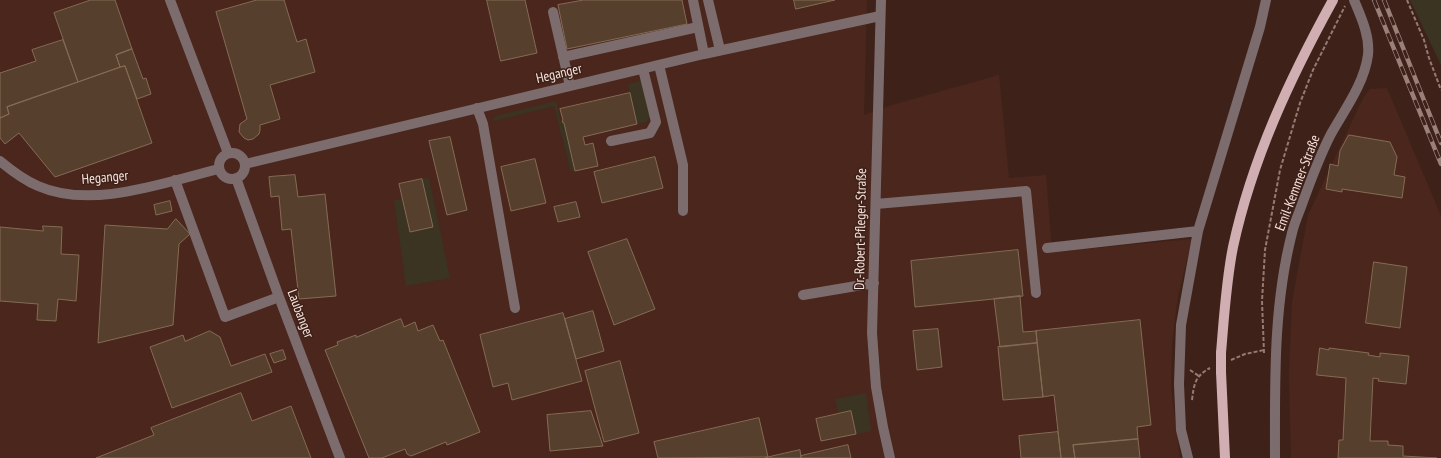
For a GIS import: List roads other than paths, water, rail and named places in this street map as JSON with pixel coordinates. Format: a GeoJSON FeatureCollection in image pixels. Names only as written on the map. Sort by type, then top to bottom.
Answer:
{"type":"FeatureCollection","features":[{"type":"Feature","properties":{"kind":"main road"},"geometry":{"type":"LineString","coordinates":[[1225,458],[1221,353],[1225,305],[1233,247],[1258,159],[1273,120],[1289,84],[1333,0]]}},
{"type":"Feature","properties":{"kind":"street"},"geometry":{"type":"LineString","coordinates":[[170,0],[228,153]]}},
{"type":"Feature","properties":{"kind":"street"},"geometry":{"type":"LineString","coordinates":[[693,0],[704,54]]}},
{"type":"Feature","properties":{"kind":"street"},"geometry":{"type":"LineString","coordinates":[[708,0],[720,50]]}},
{"type":"Feature","properties":{"kind":"street","name":"Dr.-Robert-Pfleger-Straße"},"geometry":{"type":"LineString","coordinates":[[881,0],[872,333],[876,387],[890,458]]}},
{"type":"Feature","properties":{"kind":"street"},"geometry":{"type":"LineString","coordinates":[[1188,458],[1181,430],[1178,384],[1181,325],[1198,231],[1260,27],[1266,0]]}},
{"type":"Feature","properties":{"kind":"street","name":"Emil-Kemmer-Straße"},"geometry":{"type":"LineString","coordinates":[[1275,458],[1275,345],[1284,268],[1292,232],[1307,190],[1331,136],[1359,86],[1365,67],[1368,54],[1367,40],[1365,28],[1354,0]]}},
{"type":"Feature","properties":{"kind":"street"},"geometry":{"type":"LineString","coordinates":[[553,12],[570,86]]}},
{"type":"Feature","properties":{"kind":"street","name":"Heganger"},"geometry":{"type":"LineString","coordinates":[[245,164],[659,64],[880,16]]}},
{"type":"Feature","properties":{"kind":"street"},"geometry":{"type":"LineString","coordinates":[[563,57],[698,27]]}},
{"type":"Feature","properties":{"kind":"street"},"geometry":{"type":"LineString","coordinates":[[659,64],[684,165],[683,212]]}},
{"type":"Feature","properties":{"kind":"street"},"geometry":{"type":"LineString","coordinates":[[611,141],[650,133],[656,122],[643,69]]}},
{"type":"Feature","properties":{"kind":"street"},"geometry":{"type":"LineString","coordinates":[[477,108],[483,124],[515,308]]}},
{"type":"Feature","properties":{"kind":"street"},"geometry":{"type":"LineString","coordinates":[[228,153],[237,153],[242,156],[245,164],[244,171],[236,178],[229,179],[224,176],[219,169],[220,161],[228,153]]}},
{"type":"Feature","properties":{"kind":"street","name":"Heganger"},"geometry":{"type":"LineString","coordinates":[[0,161],[16,174],[39,186],[76,195],[98,196],[120,193],[219,169]]}},
{"type":"Feature","properties":{"kind":"street","name":"Laubanger"},"geometry":{"type":"LineString","coordinates":[[236,178],[340,458]]}},
{"type":"Feature","properties":{"kind":"street"},"geometry":{"type":"LineString","coordinates":[[175,180],[225,317],[279,297]]}},
{"type":"Feature","properties":{"kind":"street"},"geometry":{"type":"LineString","coordinates":[[876,204],[1026,191],[1036,293]]}},
{"type":"Feature","properties":{"kind":"street"},"geometry":{"type":"LineString","coordinates":[[1047,248],[1198,231]]}},
{"type":"Feature","properties":{"kind":"street"},"geometry":{"type":"LineString","coordinates":[[804,295],[874,283]]}},
{"type":"Feature","properties":{"kind":"railway"},"geometry":{"type":"LineString","coordinates":[[1374,0],[1441,164]]}},
{"type":"Feature","properties":{"kind":"railway"},"geometry":{"type":"LineString","coordinates":[[1384,0],[1441,143]]}}]}
